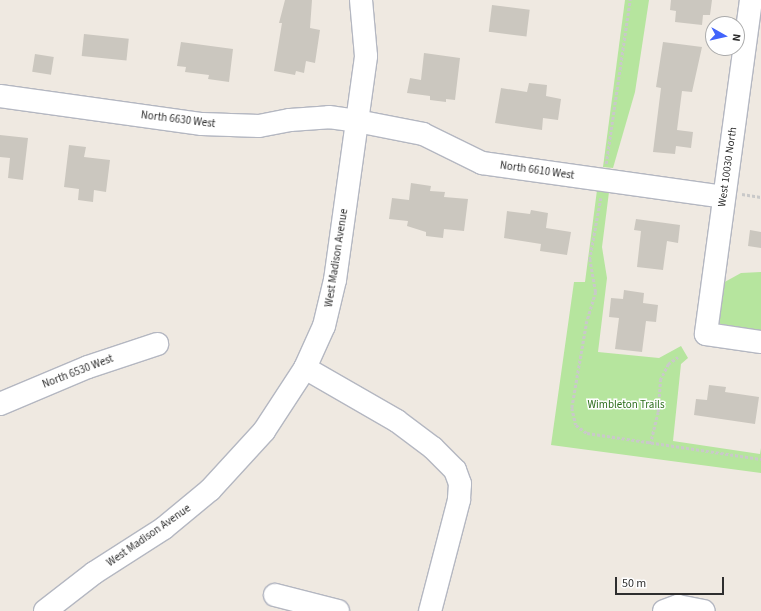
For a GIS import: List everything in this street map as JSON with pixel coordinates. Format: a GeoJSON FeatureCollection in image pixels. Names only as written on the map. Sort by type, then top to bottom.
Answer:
{"type":"FeatureCollection","features":[{"type":"Feature","properties":{"kind":"street","name":"West Madison Avenue"},"geometry":{"type":"LineString","coordinates":[[45,611],[94,573],[164,528],[210,490],[264,431],[305,368],[321,333],[332,295],[366,56],[361,0]]}},
{"type":"Feature","properties":{"kind":"street","name":"West 10030 North"},"geometry":{"type":"LineString","coordinates":[[751,0],[731,195],[706,334],[761,342]]}},
{"type":"Feature","properties":{"kind":"street","name":"North 6630 West"},"geometry":{"type":"LineString","coordinates":[[0,96],[202,124],[259,126],[290,120],[329,117],[357,121]]}},
{"type":"Feature","properties":{"kind":"street","name":"North 6610 West"},"geometry":{"type":"LineString","coordinates":[[357,121],[423,134],[482,163],[731,195]]}},
{"type":"Feature","properties":{"kind":"street","name":"North 6530 West"},"geometry":{"type":"LineString","coordinates":[[0,404],[88,367],[157,344]]}},
{"type":"Feature","properties":{"kind":"street"},"geometry":{"type":"LineString","coordinates":[[305,368],[397,421],[433,448],[455,470],[460,484],[459,500],[430,611]]}},
{"type":"Feature","properties":{"kind":"street"},"geometry":{"type":"LineString","coordinates":[[275,595],[338,611]]}},
{"type":"Feature","properties":{"kind":"street"},"geometry":{"type":"LineString","coordinates":[[664,611],[678,606],[704,611]]}},
{"type":"Feature","properties":{"kind":"path"},"geometry":{"type":"LineString","coordinates":[[606,164],[630,0]]}},
{"type":"Feature","properties":{"kind":"path"},"geometry":{"type":"LineString","coordinates":[[731,195],[761,197]]}},
{"type":"Feature","properties":{"kind":"path"},"geometry":{"type":"LineString","coordinates":[[601,197],[590,259],[596,292],[587,320],[572,408],[576,425],[587,433],[650,444],[761,460]]}},
{"type":"Feature","properties":{"kind":"path"},"geometry":{"type":"LineString","coordinates":[[650,444],[658,412],[660,380],[668,364],[678,357]]}},
{"type":"Feature","properties":{"kind":"green space"},"geometry":{"type":"Polygon","coordinates":[[[625,0],[649,0],[635,92],[613,168],[603,167],[625,0]]]}},
{"type":"Feature","properties":{"kind":"green space","name":"Wimbleton Trails"},"geometry":{"type":"Polygon","coordinates":[[[597,190],[609,192],[602,247],[607,278],[598,352],[659,358],[681,346],[688,358],[681,364],[673,441],[760,454],[761,448],[761,473],[551,445],[574,282],[585,282],[597,190]]]}},
{"type":"Feature","properties":{"kind":"green space"},"geometry":{"type":"Polygon","coordinates":[[[761,272],[761,331],[716,323],[721,284],[741,273],[761,272]]]}},
{"type":"Feature","properties":{"kind":"building"},"geometry":{"type":"Polygon","coordinates":[[[285,0],[312,0],[310,28],[320,30],[315,63],[306,61],[304,73],[296,71],[295,75],[274,71],[282,23],[279,23],[285,0]]]}},
{"type":"Feature","properties":{"kind":"building"},"geometry":{"type":"Polygon","coordinates":[[[671,0],[712,0],[710,15],[703,15],[702,25],[675,22],[676,11],[670,10],[671,0]]]}},
{"type":"Feature","properties":{"kind":"building"},"geometry":{"type":"Polygon","coordinates":[[[492,5],[530,10],[526,36],[489,32],[492,5]]]}},
{"type":"Feature","properties":{"kind":"building"},"geometry":{"type":"Polygon","coordinates":[[[84,34],[129,39],[126,61],[82,56],[84,34]]]}},
{"type":"Feature","properties":{"kind":"building"},"geometry":{"type":"Polygon","coordinates":[[[181,42],[233,49],[229,82],[208,79],[209,75],[185,72],[186,67],[177,66],[181,42]]]}},
{"type":"Feature","properties":{"kind":"building"},"geometry":{"type":"Polygon","coordinates":[[[663,42],[702,47],[692,92],[682,91],[677,130],[693,132],[691,148],[676,146],[675,154],[653,152],[661,88],[656,87],[663,42]]]}},
{"type":"Feature","properties":{"kind":"building"},"geometry":{"type":"Polygon","coordinates":[[[424,53],[460,58],[455,100],[446,99],[446,102],[430,100],[430,96],[407,93],[410,78],[421,80],[424,53]]]}},
{"type":"Feature","properties":{"kind":"building"},"geometry":{"type":"Polygon","coordinates":[[[35,54],[54,57],[51,75],[32,72],[35,54]]]}},
{"type":"Feature","properties":{"kind":"building"},"geometry":{"type":"Polygon","coordinates":[[[529,83],[547,85],[546,96],[561,99],[558,120],[543,118],[542,130],[495,123],[501,88],[527,92],[529,83]]]}},
{"type":"Feature","properties":{"kind":"building"},"geometry":{"type":"Polygon","coordinates":[[[0,135],[28,138],[23,180],[8,178],[10,158],[0,157],[0,135]]]}},
{"type":"Feature","properties":{"kind":"building"},"geometry":{"type":"Polygon","coordinates":[[[69,145],[86,147],[84,157],[110,160],[106,192],[94,190],[93,202],[78,200],[79,189],[64,187],[69,145]]]}},
{"type":"Feature","properties":{"kind":"building"},"geometry":{"type":"Polygon","coordinates":[[[411,183],[431,186],[430,191],[445,192],[444,197],[468,199],[464,231],[444,229],[443,238],[426,236],[426,232],[407,226],[408,221],[389,219],[392,198],[409,200],[411,183]]]}},
{"type":"Feature","properties":{"kind":"building"},"geometry":{"type":"Polygon","coordinates":[[[531,210],[548,213],[546,228],[571,232],[567,255],[540,251],[541,244],[504,238],[507,211],[530,214],[531,210]]]}},
{"type":"Feature","properties":{"kind":"building"},"geometry":{"type":"Polygon","coordinates":[[[636,219],[680,225],[678,243],[667,241],[663,270],[637,267],[641,231],[634,230],[636,219]]]}},
{"type":"Feature","properties":{"kind":"building"},"geometry":{"type":"Polygon","coordinates":[[[750,230],[761,232],[761,248],[748,246],[750,230]]]}},
{"type":"Feature","properties":{"kind":"building"},"geometry":{"type":"Polygon","coordinates":[[[624,290],[644,293],[643,303],[658,305],[656,322],[646,321],[642,352],[615,349],[619,318],[609,317],[611,298],[623,299],[624,290]]]}},
{"type":"Feature","properties":{"kind":"building"},"geometry":{"type":"Polygon","coordinates":[[[709,385],[726,387],[725,392],[759,397],[755,424],[694,415],[696,399],[707,400],[709,385]]]}}]}
